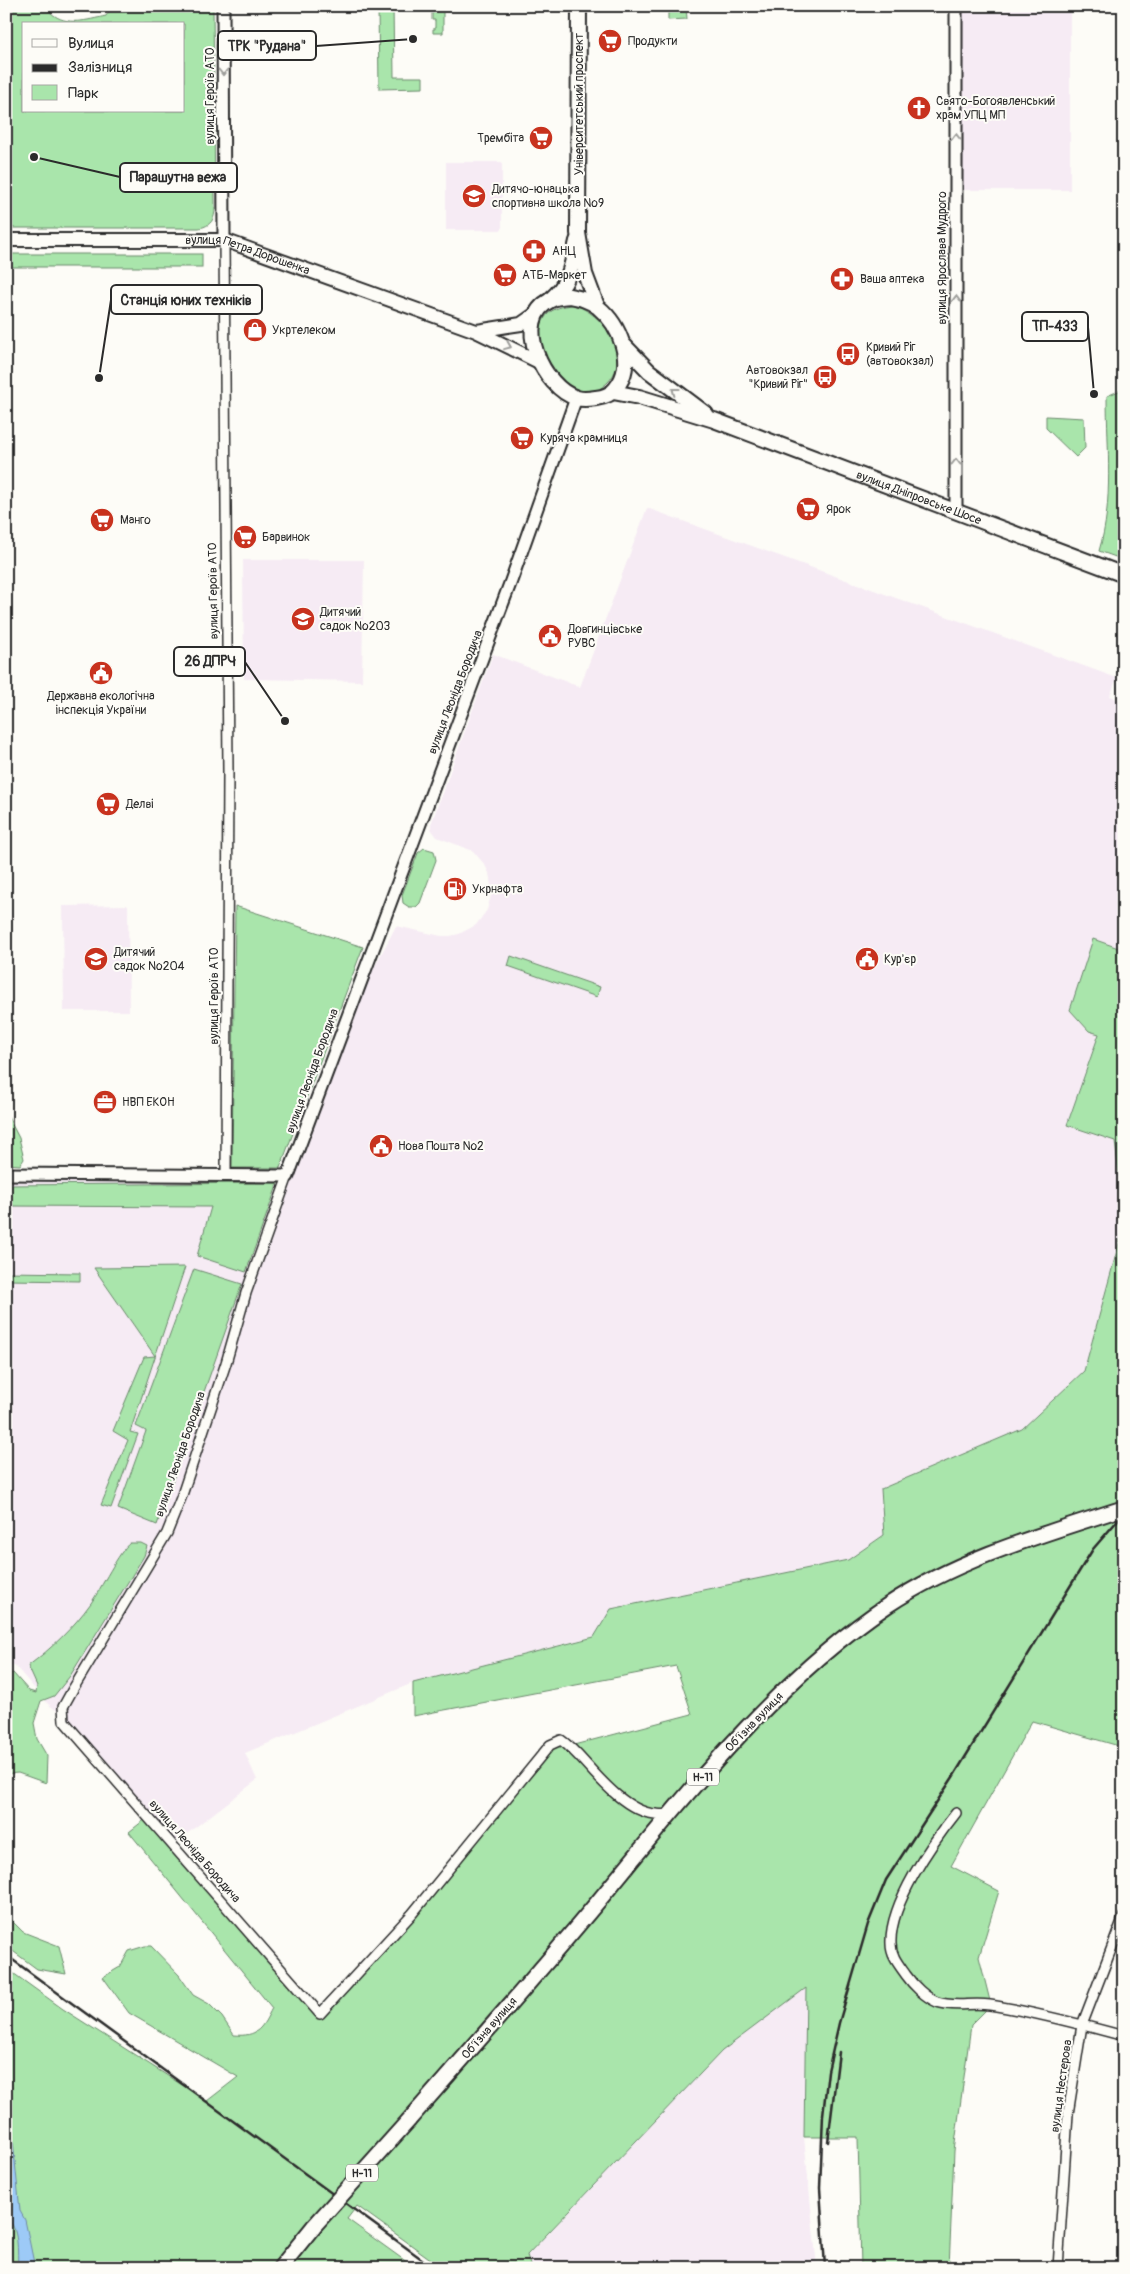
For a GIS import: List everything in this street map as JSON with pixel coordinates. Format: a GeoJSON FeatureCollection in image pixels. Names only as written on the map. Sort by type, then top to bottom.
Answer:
{"type":"FeatureCollection","features":[{"type":"Feature","properties":{"kind":"main road","name":"Університетський проспект"},"geometry":{"type":"LineString","coordinates":[[578,6],[578,232]]}},
{"type":"Feature","properties":{"kind":"main road"},"geometry":{"type":"LineString","coordinates":[[476,331],[512,327],[521,324],[538,312],[561,291],[569,278],[578,232]]}},
{"type":"Feature","properties":{"kind":"main road"},"geometry":{"type":"LineString","coordinates":[[578,232],[585,274],[597,306]]}},
{"type":"Feature","properties":{"kind":"main road","name":"вулиця Петра Дорошенка"},"geometry":{"type":"LineString","coordinates":[[6,240],[224,240],[476,331],[538,362]]}},
{"type":"Feature","properties":{"kind":"main road"},"geometry":{"type":"LineString","coordinates":[[550,300],[570,296],[581,298],[597,306],[607,317],[623,344],[649,370],[714,420]]}},
{"type":"Feature","properties":{"kind":"main road"},"geometry":{"type":"LineString","coordinates":[[538,312],[533,335],[538,362],[560,388],[576,398],[600,397],[613,392],[619,385],[626,368],[623,344]]}},
{"type":"Feature","properties":{"kind":"main road"},"geometry":{"type":"LineString","coordinates":[[613,392],[639,397],[714,420]]}},
{"type":"Feature","properties":{"kind":"main road","name":"вулиця Дніпровське Шосе"},"geometry":{"type":"LineString","coordinates":[[714,420],[1124,575]]}},
{"type":"Feature","properties":{"kind":"main road","name":"Обʼїзна вулиця"},"geometry":{"type":"LineString","coordinates":[[280,2268],[314,2226],[568,1938],[732,1744],[811,1664],[887,1606],[921,1585],[962,1564],[1124,1508]]}},
{"type":"Feature","properties":{"kind":"street","name":"вулиця Героїв АТО"},"geometry":{"type":"LineString","coordinates":[[223,6],[228,772],[226,1176]]}},
{"type":"Feature","properties":{"kind":"street","name":"вулиця Ярослава Мудрого"},"geometry":{"type":"LineString","coordinates":[[956,6],[956,511]]}},
{"type":"Feature","properties":{"kind":"street","name":"вулиця Леоніда Бородича"},"geometry":{"type":"LineString","coordinates":[[576,398],[512,581],[288,1176],[246,1293],[226,1363],[181,1498],[167,1533],[153,1558],[73,1689],[64,1707],[64,1721],[320,2014],[412,1914],[550,1745],[561,1740],[570,1746],[608,1785],[626,1801],[642,1811],[655,1814],[671,1814]]}},
{"type":"Feature","properties":{"kind":"street"},"geometry":{"type":"LineString","coordinates":[[6,1174],[288,1176]]}},
{"type":"Feature","properties":{"kind":"street"},"geometry":{"type":"LineString","coordinates":[[956,1812],[915,1872],[898,1909],[892,1929],[891,1946],[895,1960],[917,1987],[937,2001],[953,2005],[991,2005],[1124,2036]]}},
{"type":"Feature","properties":{"kind":"street","name":"вулиця Нестерова"},"geometry":{"type":"LineString","coordinates":[[1058,2268],[1068,2114],[1082,2025],[1124,1916]]}},
{"type":"Feature","properties":{"kind":"shaded area"},"geometry":{"type":"Polygon","coordinates":[[[956,6],[1070,6],[1070,190],[956,190],[956,6]]]}},
{"type":"Feature","properties":{"kind":"shaded area","name":"Дитячо-юнацька спортивна школа №9"},"geometry":{"type":"Polygon","coordinates":[[[446,162],[502,162],[502,230],[446,230],[446,162]]]}},
{"type":"Feature","properties":{"kind":"shaded area"},"geometry":{"type":"Polygon","coordinates":[[[647,508],[1117,678],[1110,696],[1124,702],[1124,950],[1093,939],[1099,1034],[1067,1125],[1115,1141],[1124,1225],[1084,1371],[1022,1429],[881,1489],[884,1535],[848,1560],[611,1609],[603,1634],[413,1683],[245,1753],[257,1780],[171,1846],[70,1724],[68,1714],[72,1691],[63,1715],[49,1705],[16,1667],[6,1662],[6,1181],[281,1180],[263,1245],[342,1029],[396,926],[441,936],[450,936],[459,934],[476,925],[487,910],[492,892],[489,873],[485,865],[473,851],[437,837],[431,829],[431,824],[493,654],[580,687],[647,508]]]}},
{"type":"Feature","properties":{"kind":"shaded area","name":"Дитячий садок №203"},"geometry":{"type":"Polygon","coordinates":[[[243,560],[364,560],[362,681],[244,679],[243,560]]]}},
{"type":"Feature","properties":{"kind":"shaded area","name":"Дитячий садок №204"},"geometry":{"type":"Polygon","coordinates":[[[128,905],[129,1011],[64,1011],[63,906],[128,905]]]}},
{"type":"Feature","properties":{"kind":"shaded area"},"geometry":{"type":"Polygon","coordinates":[[[807,1987],[804,2137],[817,2268],[531,2268],[527,2256],[722,2051],[807,1987]]]}},
{"type":"Feature","properties":{"kind":"green space"},"geometry":{"type":"Polygon","coordinates":[[[6,6],[52,6],[51,13],[57,17],[64,20],[77,21],[106,16],[113,6],[213,6],[215,208],[212,221],[207,226],[199,228],[6,228],[6,6]]]}},
{"type":"Feature","properties":{"kind":"green space"},"geometry":{"type":"Polygon","coordinates":[[[378,6],[393,6],[394,77],[423,77],[423,88],[379,89],[378,6]]]}},
{"type":"Feature","properties":{"kind":"green space"},"geometry":{"type":"Polygon","coordinates":[[[432,6],[443,6],[443,33],[433,33],[435,20],[432,20],[432,6]]]}},
{"type":"Feature","properties":{"kind":"green space"},"geometry":{"type":"Polygon","coordinates":[[[668,6],[686,6],[687,19],[668,20],[668,6]]]}},
{"type":"Feature","properties":{"kind":"green space"},"geometry":{"type":"Polygon","coordinates":[[[6,254],[202,254],[202,267],[6,267],[6,254]]]}},
{"type":"Feature","properties":{"kind":"green space"},"geometry":{"type":"Polygon","coordinates":[[[573,305],[595,316],[611,336],[616,348],[615,372],[600,389],[591,392],[582,392],[565,384],[551,370],[539,353],[542,323],[545,318],[553,310],[573,305]]]}},
{"type":"Feature","properties":{"kind":"green space"},"geometry":{"type":"Polygon","coordinates":[[[1124,390],[1124,560],[1099,551],[1107,513],[1108,494],[1107,396],[1124,390]]]}},
{"type":"Feature","properties":{"kind":"green space"},"geometry":{"type":"Polygon","coordinates":[[[1046,416],[1084,418],[1085,448],[1076,457],[1046,428],[1046,416]]]}},
{"type":"Feature","properties":{"kind":"green space"},"geometry":{"type":"Polygon","coordinates":[[[424,848],[434,851],[436,860],[420,903],[416,907],[409,907],[403,903],[402,895],[418,853],[424,848]]]}},
{"type":"Feature","properties":{"kind":"green space"},"geometry":{"type":"Polygon","coordinates":[[[235,906],[363,947],[280,1168],[232,1168],[235,906]]]}},
{"type":"Feature","properties":{"kind":"green space"},"geometry":{"type":"Polygon","coordinates":[[[1093,939],[1124,950],[1124,1219],[1115,1141],[1067,1125],[1099,1034],[1089,1031],[1070,1010],[1093,939]]]}},
{"type":"Feature","properties":{"kind":"green space"},"geometry":{"type":"Polygon","coordinates":[[[511,956],[600,987],[597,997],[508,966],[511,956]]]}},
{"type":"Feature","properties":{"kind":"green space"},"geometry":{"type":"Polygon","coordinates":[[[7,1115],[19,1138],[24,1159],[20,1165],[6,1164],[7,1115]]]}},
{"type":"Feature","properties":{"kind":"green space"},"geometry":{"type":"Polygon","coordinates":[[[278,1183],[246,1272],[197,1256],[211,1207],[6,1206],[6,1185],[278,1183]]]}},
{"type":"Feature","properties":{"kind":"green space"},"geometry":{"type":"Polygon","coordinates":[[[1124,1225],[1124,1730],[1119,1746],[1032,1721],[951,1866],[999,1891],[979,1957],[991,2005],[971,2025],[954,2151],[949,2268],[861,2268],[858,2137],[804,2137],[806,1988],[722,2051],[527,2255],[531,2268],[443,2268],[357,2206],[347,2219],[415,2268],[6,2268],[6,1968],[63,2009],[207,2101],[238,2077],[129,2013],[103,1977],[120,1967],[129,1951],[151,1946],[179,1975],[193,1995],[209,2004],[222,2017],[234,2035],[254,2033],[262,2026],[272,2008],[129,1832],[148,1817],[320,2013],[550,1745],[561,1740],[570,1746],[692,1714],[676,1666],[413,1716],[413,1683],[594,1637],[611,1609],[848,1560],[884,1535],[881,1489],[1022,1429],[1084,1371],[1124,1225]]]}},
{"type":"Feature","properties":{"kind":"green space"},"geometry":{"type":"Polygon","coordinates":[[[185,1267],[130,1432],[138,1434],[111,1508],[101,1505],[128,1440],[113,1431],[144,1357],[155,1356],[94,1268],[185,1267]]]}},
{"type":"Feature","properties":{"kind":"green space"},"geometry":{"type":"Polygon","coordinates":[[[194,1269],[242,1284],[157,1525],[118,1509],[146,1431],[136,1426],[194,1269]]]}},
{"type":"Feature","properties":{"kind":"green space"},"geometry":{"type":"Polygon","coordinates":[[[6,1272],[80,1273],[80,1281],[6,1280],[6,1272]]]}},
{"type":"Feature","properties":{"kind":"green space"},"geometry":{"type":"Polygon","coordinates":[[[130,1543],[141,1543],[147,1546],[144,1556],[70,1676],[54,1696],[41,1701],[34,1723],[37,1739],[47,1756],[46,1783],[18,1773],[6,1774],[6,1675],[13,1673],[29,1691],[36,1693],[37,1686],[28,1666],[54,1645],[77,1621],[130,1543]]]}},
{"type":"Feature","properties":{"kind":"green space"},"geometry":{"type":"Polygon","coordinates":[[[6,1915],[23,1932],[59,1946],[66,1974],[37,1969],[6,1946],[6,1915]]]}},
{"type":"Feature","properties":{"kind":"water"},"geometry":{"type":"Polygon","coordinates":[[[6,2132],[13,2141],[20,2211],[25,2220],[35,2268],[18,2268],[16,2234],[6,2217],[6,2132]]]}},
{"type":"Feature","properties":{"kind":"railway"},"geometry":{"type":"LineString","coordinates":[[825,2268],[820,2188],[823,2115],[828,2071],[839,2023],[868,1924],[886,1880],[953,1777],[1093,1549],[1124,1513]]}},
{"type":"Feature","properties":{"kind":"railway"},"geometry":{"type":"LineString","coordinates":[[6,1955],[434,2268]]}},
{"type":"Feature","properties":{"kind":"railway"},"geometry":{"type":"LineString","coordinates":[[828,2142],[839,2052]]}},
{"type":"Feature","properties":{"kind":"place","name":"ТРК \"Рудана\""},"geometry":{"type":"Point","coordinates":[413,39]}},
{"type":"Feature","properties":{"kind":"place","name":"Продукти"},"geometry":{"type":"Point","coordinates":[610,41]}},
{"type":"Feature","properties":{"kind":"place","name":"Свято-Богоявленський храм УПЦ МП"},"geometry":{"type":"Point","coordinates":[919,108]}},
{"type":"Feature","properties":{"kind":"place","name":"Трембіта"},"geometry":{"type":"Point","coordinates":[541,138]}},
{"type":"Feature","properties":{"kind":"place","name":"Парашутна вежа"},"geometry":{"type":"Point","coordinates":[34,157]}},
{"type":"Feature","properties":{"kind":"place","name":"Дитячо-юнацька спортивна школа №9"},"geometry":{"type":"Point","coordinates":[474,196]}},
{"type":"Feature","properties":{"kind":"place","name":"АНЦ"},"geometry":{"type":"Point","coordinates":[534,251]}},
{"type":"Feature","properties":{"kind":"place","name":"АТБ-Маркет"},"geometry":{"type":"Point","coordinates":[505,275]}},
{"type":"Feature","properties":{"kind":"place","name":"Ваша аптека"},"geometry":{"type":"Point","coordinates":[842,279]}},
{"type":"Feature","properties":{"kind":"place","name":"Укртелеком"},"geometry":{"type":"Point","coordinates":[255,330]}},
{"type":"Feature","properties":{"kind":"place","name":"Кривий Ріг (автовокзал)"},"geometry":{"type":"Point","coordinates":[848,354]}},
{"type":"Feature","properties":{"kind":"place","name":"Автовокзал \"Кривий Ріг\""},"geometry":{"type":"Point","coordinates":[825,377]}},
{"type":"Feature","properties":{"kind":"place","name":"Станція юних техніків"},"geometry":{"type":"Point","coordinates":[99,378]}},
{"type":"Feature","properties":{"kind":"place","name":"ТП-433"},"geometry":{"type":"Point","coordinates":[1094,394]}},
{"type":"Feature","properties":{"kind":"place","name":"Куряча крамниця"},"geometry":{"type":"Point","coordinates":[522,438]}},
{"type":"Feature","properties":{"kind":"place","name":"Ярок"},"geometry":{"type":"Point","coordinates":[808,509]}},
{"type":"Feature","properties":{"kind":"place","name":"Манго"},"geometry":{"type":"Point","coordinates":[102,520]}},
{"type":"Feature","properties":{"kind":"place","name":"Барвинок"},"geometry":{"type":"Point","coordinates":[245,537]}},
{"type":"Feature","properties":{"kind":"place","name":"Дитячий садок №203"},"geometry":{"type":"Point","coordinates":[303,619]}},
{"type":"Feature","properties":{"kind":"place","name":"Довгинцівське РУВС"},"geometry":{"type":"Point","coordinates":[550,636]}},
{"type":"Feature","properties":{"kind":"place","name":"Державна екологічна інспекція України"},"geometry":{"type":"Point","coordinates":[101,673]}},
{"type":"Feature","properties":{"kind":"place","name":"26 ДПРЧ"},"geometry":{"type":"Point","coordinates":[285,721]}},
{"type":"Feature","properties":{"kind":"place","name":"Делві"},"geometry":{"type":"Point","coordinates":[108,804]}},
{"type":"Feature","properties":{"kind":"place","name":"Укрнафта"},"geometry":{"type":"Point","coordinates":[455,889]}},
{"type":"Feature","properties":{"kind":"place","name":"Дитячий садок №204"},"geometry":{"type":"Point","coordinates":[96,959]}},
{"type":"Feature","properties":{"kind":"place","name":"Кур'єр"},"geometry":{"type":"Point","coordinates":[867,959]}},
{"type":"Feature","properties":{"kind":"place","name":"НВП ЕКОН"},"geometry":{"type":"Point","coordinates":[105,1102]}},
{"type":"Feature","properties":{"kind":"place","name":"Нова Пошта №2"},"geometry":{"type":"Point","coordinates":[381,1146]}}]}
